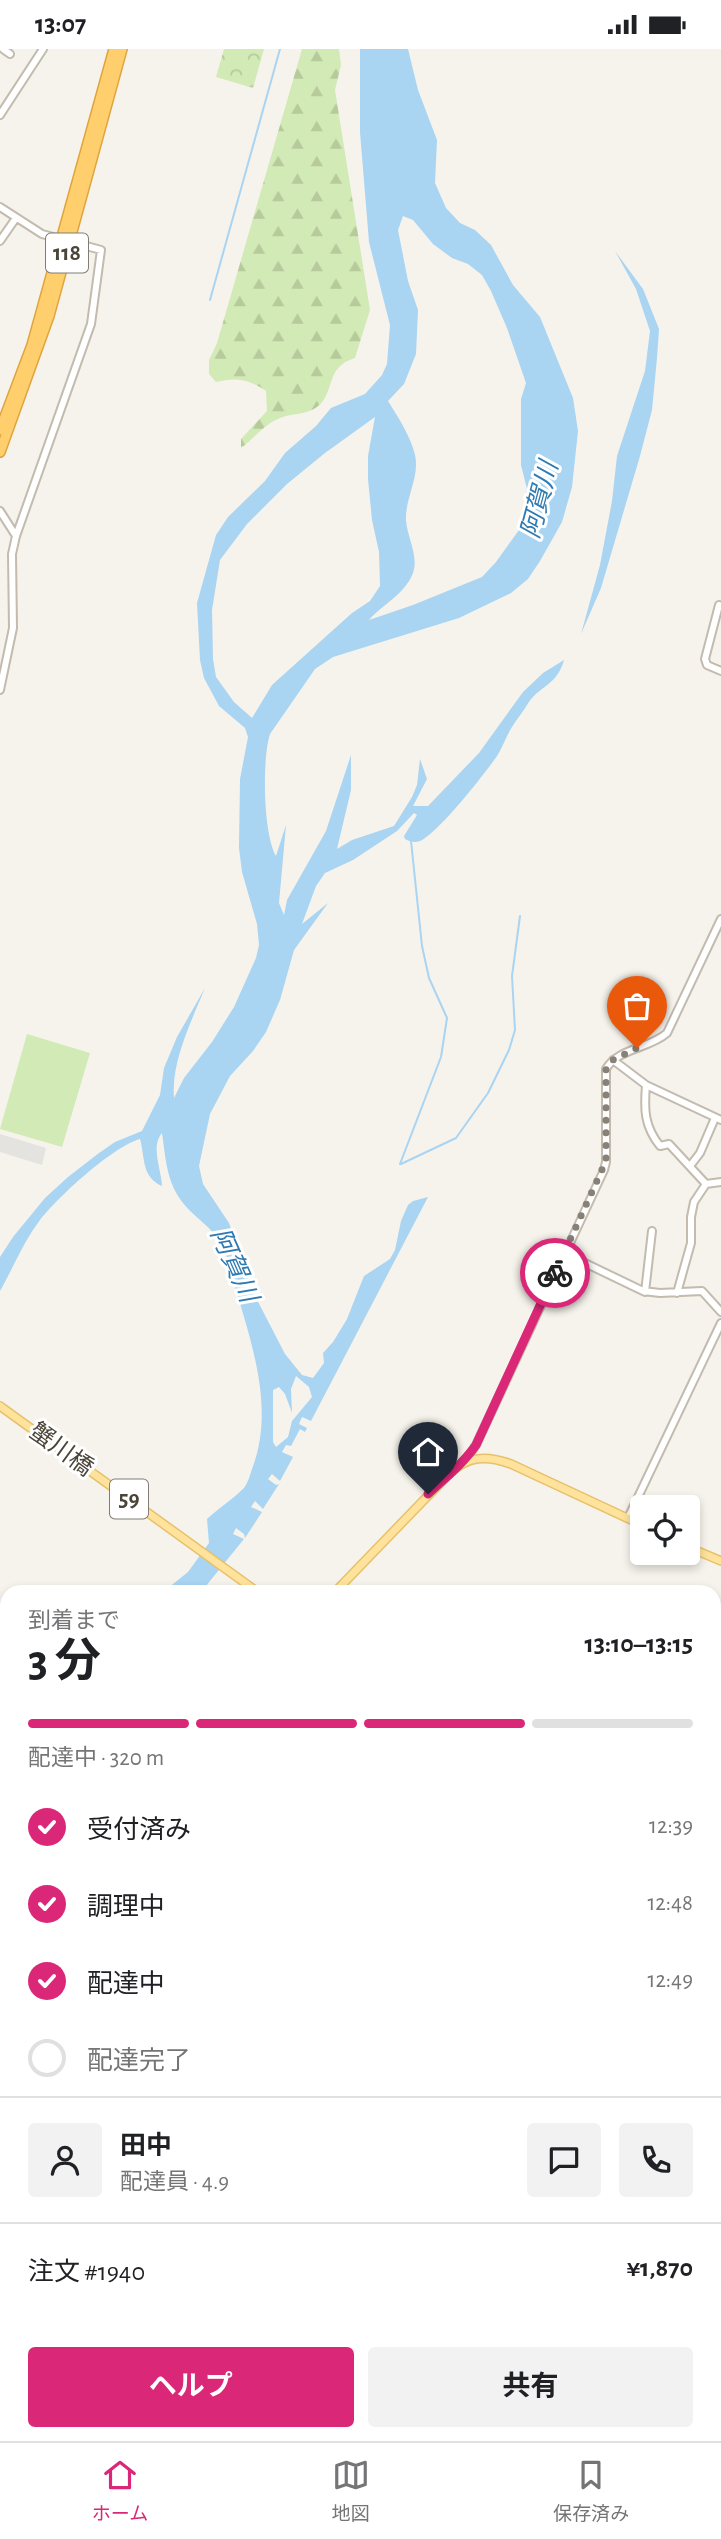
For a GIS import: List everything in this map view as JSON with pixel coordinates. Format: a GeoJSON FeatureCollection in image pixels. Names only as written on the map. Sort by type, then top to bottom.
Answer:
{"type":"FeatureCollection","features":[{"type":"Feature","properties":{"kind":"highway","name":"118"},"geometry":{"type":"LineString","coordinates":[[0,452],[49,316],[114,49]]}},
{"type":"Feature","properties":{"kind":"highway","name":"118"},"geometry":{"type":"LineString","coordinates":[[0,430],[32,345],[66,240],[122,49]]}},
{"type":"Feature","properties":{"kind":"main road","name":"蟹川橋"},"geometry":{"type":"LineString","coordinates":[[0,1406],[248,1585]]}},
{"type":"Feature","properties":{"kind":"main road"},"geometry":{"type":"LineString","coordinates":[[342,1585],[449,1474],[465,1461],[489,1457],[511,1464],[628,1518]]}},
{"type":"Feature","properties":{"kind":"main road"},"geometry":{"type":"LineString","coordinates":[[700,1552],[721,1561]]}},
{"type":"Feature","properties":{"kind":"street"},"geometry":{"type":"LineString","coordinates":[[3,49],[10,54]]}},
{"type":"Feature","properties":{"kind":"street"},"geometry":{"type":"LineString","coordinates":[[0,115],[43,49]]}},
{"type":"Feature","properties":{"kind":"street"},"geometry":{"type":"LineString","coordinates":[[0,207],[42,234],[101,250],[91,324],[16,536],[12,554],[13,628],[0,690]]}},
{"type":"Feature","properties":{"kind":"street"},"geometry":{"type":"LineString","coordinates":[[0,241],[16,218]]}},
{"type":"Feature","properties":{"kind":"street"},"geometry":{"type":"LineString","coordinates":[[0,511],[16,536]]}},
{"type":"Feature","properties":{"kind":"street"},"geometry":{"type":"LineString","coordinates":[[719,605],[705,659],[707,665],[721,671]]}},
{"type":"Feature","properties":{"kind":"street"},"geometry":{"type":"LineString","coordinates":[[465,1461],[476,1445],[606,1161],[607,1066],[613,1060],[667,1033],[721,919]]}},
{"type":"Feature","properties":{"kind":"street"},"geometry":{"type":"LineString","coordinates":[[613,1060],[646,1085],[718,1119],[690,1166]]}},
{"type":"Feature","properties":{"kind":"street"},"geometry":{"type":"LineString","coordinates":[[646,1085],[645,1113],[648,1128],[660,1146],[669,1144],[706,1184]]}},
{"type":"Feature","properties":{"kind":"street"},"geometry":{"type":"LineString","coordinates":[[677,1293],[691,1243],[694,1202],[706,1184],[721,1182]]}},
{"type":"Feature","properties":{"kind":"street"},"geometry":{"type":"LineString","coordinates":[[645,1292],[652,1231]]}},
{"type":"Feature","properties":{"kind":"street"},"geometry":{"type":"LineString","coordinates":[[564,1253],[645,1292],[702,1291],[721,1312]]}},
{"type":"Feature","properties":{"kind":"street"},"geometry":{"type":"LineString","coordinates":[[628,1518],[721,1323]]}},
{"type":"Feature","properties":{"kind":"green space"},"geometry":{"type":"Polygon","coordinates":[[[224,49],[264,49],[253,88],[216,77],[224,49]]]}},
{"type":"Feature","properties":{"kind":"green space"},"geometry":{"type":"Polygon","coordinates":[[[302,49],[339,49],[341,65],[335,90],[370,310],[355,358],[339,367],[323,401],[308,411],[275,420],[241,448],[241,439],[267,411],[266,391],[242,380],[216,382],[209,374],[209,360],[217,343],[302,49]]]}},
{"type":"Feature","properties":{"kind":"green space"},"geometry":{"type":"Polygon","coordinates":[[[27,1034],[90,1053],[62,1147],[0,1129],[27,1034]]]}},
{"type":"Feature","properties":{"kind":"shaded area"},"geometry":{"type":"Polygon","coordinates":[[[0,1134],[46,1148],[42,1165],[0,1152],[0,1134]]]}},
{"type":"Feature","properties":{"kind":"water","name":"阿賀川"},"geometry":{"type":"Polygon","coordinates":[[[360,49],[408,49],[418,90],[437,140],[435,183],[446,208],[460,223],[475,230],[491,245],[513,285],[540,317],[573,398],[578,431],[572,487],[562,522],[540,561],[528,579],[511,593],[459,618],[333,657],[315,669],[270,734],[266,760],[266,814],[276,856],[286,825],[279,903],[284,915],[287,900],[326,831],[351,755],[351,790],[337,849],[352,840],[394,826],[417,785],[420,759],[427,779],[413,806],[428,806],[479,753],[523,692],[543,673],[564,660],[552,681],[531,699],[483,775],[433,832],[418,842],[405,839],[404,836],[417,815],[414,813],[397,831],[353,860],[325,873],[316,886],[302,924],[328,903],[294,950],[280,1000],[266,1032],[230,1076],[210,1114],[199,1166],[203,1184],[229,1223],[254,1294],[285,1354],[302,1375],[313,1378],[324,1363],[323,1353],[347,1319],[364,1276],[390,1259],[408,1205],[428,1197],[311,1421],[302,1417],[299,1424],[307,1428],[305,1432],[300,1429],[291,1446],[286,1445],[282,1452],[293,1457],[280,1481],[272,1474],[268,1479],[276,1485],[279,1484],[263,1509],[255,1501],[251,1507],[262,1512],[245,1538],[236,1528],[233,1534],[244,1539],[207,1585],[172,1585],[188,1572],[209,1543],[207,1519],[245,1486],[259,1442],[262,1416],[260,1388],[249,1334],[226,1254],[215,1235],[190,1211],[174,1189],[162,1133],[157,1152],[162,1186],[147,1172],[140,1139],[128,1144],[86,1174],[48,1210],[29,1237],[0,1291],[0,1257],[45,1198],[68,1177],[115,1142],[142,1131],[160,1095],[164,1068],[177,1037],[205,988],[179,1056],[174,1098],[184,1078],[212,1042],[234,1007],[256,958],[259,945],[257,924],[242,872],[239,848],[240,779],[248,737],[245,728],[219,706],[204,678],[200,660],[197,603],[216,535],[228,517],[265,481],[285,453],[316,426],[331,408],[365,394],[382,375],[387,364],[390,325],[369,242],[360,132],[360,49]],[[403,216],[398,230],[408,281],[418,310],[416,354],[404,384],[388,401],[407,434],[415,455],[416,471],[406,512],[414,567],[405,587],[369,620],[482,577],[519,530],[527,489],[521,465],[521,399],[526,383],[507,328],[482,275],[433,244],[413,220],[403,216]],[[375,417],[287,484],[247,524],[220,560],[212,610],[216,677],[234,702],[252,718],[272,685],[352,613],[370,601],[380,586],[379,552],[372,520],[368,479],[368,456],[375,417]],[[296,1376],[291,1389],[292,1413],[285,1394],[279,1387],[273,1390],[273,1442],[276,1447],[288,1437],[292,1421],[312,1397],[309,1387],[296,1376]]]}},
{"type":"Feature","properties":{"kind":"water"},"geometry":{"type":"Polygon","coordinates":[[[615,251],[643,289],[659,329],[657,358],[652,410],[640,456],[601,588],[581,634],[600,565],[617,456],[645,371],[650,331],[636,289],[615,251]]]}},
{"type":"Feature","properties":{"kind":"waterway"},"geometry":{"type":"LineString","coordinates":[[210,300],[280,49]]}},
{"type":"Feature","properties":{"kind":"waterway"},"geometry":{"type":"LineString","coordinates":[[400,1164],[441,1057],[447,1018],[429,978],[422,946],[411,841]]}},
{"type":"Feature","properties":{"kind":"waterway"},"geometry":{"type":"LineString","coordinates":[[401,1164],[456,1138],[488,1093],[509,1050],[515,1030],[512,976],[520,916]]}},
{"type":"Feature","properties":{"kind":"way so far"},"geometry":{"type":"LineString","coordinates":[[555,1273],[604,1170],[606,1069],[610,1062],[637,1048]]}},
{"type":"Feature","properties":{"kind":"route"},"geometry":{"type":"LineString","coordinates":[[428,1494],[465,1461],[476,1445],[555,1273]]}}]}
